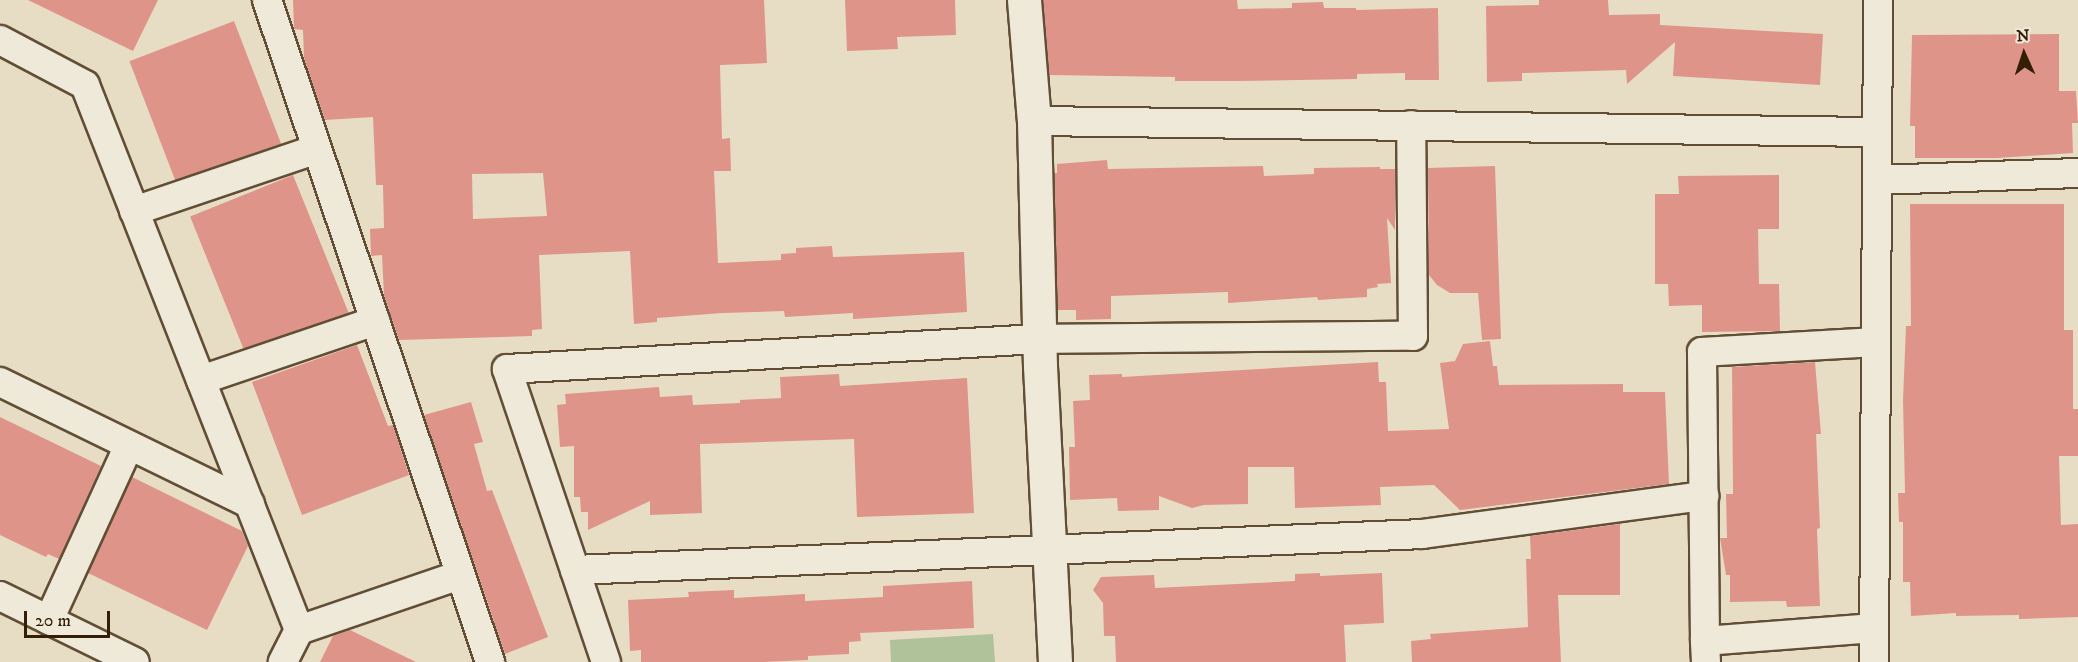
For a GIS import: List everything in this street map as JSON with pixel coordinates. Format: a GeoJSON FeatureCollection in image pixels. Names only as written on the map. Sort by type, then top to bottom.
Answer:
{"type":"FeatureCollection","features":[{"type":"Feature","properties":{"kind":"street"},"geometry":{"type":"LineString","coordinates":[[267,0],[490,662]]}},
{"type":"Feature","properties":{"kind":"street"},"geometry":{"type":"LineString","coordinates":[[1024,0],[1034,121],[1039,339],[1055,662]]}},
{"type":"Feature","properties":{"kind":"street"},"geometry":{"type":"LineString","coordinates":[[1874,662],[1878,0]]}},
{"type":"Feature","properties":{"kind":"street"},"geometry":{"type":"LineString","coordinates":[[0,40],[85,85],[299,630]]}},
{"type":"Feature","properties":{"kind":"street"},"geometry":{"type":"LineString","coordinates":[[1034,121],[1877,132]]}},
{"type":"Feature","properties":{"kind":"street"},"geometry":{"type":"LineString","coordinates":[[606,662],[507,369],[1039,339],[1413,336],[1411,125]]}},
{"type":"Feature","properties":{"kind":"street"},"geometry":{"type":"LineString","coordinates":[[134,211],[317,149]]}},
{"type":"Feature","properties":{"kind":"street"},"geometry":{"type":"LineString","coordinates":[[1877,180],[2078,173]]}},
{"type":"Feature","properties":{"kind":"street"},"geometry":{"type":"LineString","coordinates":[[201,380],[375,321]]}},
{"type":"Feature","properties":{"kind":"street"},"geometry":{"type":"LineString","coordinates":[[1874,628],[1705,652],[1702,352],[1876,342]]}},
{"type":"Feature","properties":{"kind":"street"},"geometry":{"type":"LineString","coordinates":[[0,382],[250,504]]}},
{"type":"Feature","properties":{"kind":"street"},"geometry":{"type":"LineString","coordinates":[[49,620],[129,445]]}},
{"type":"Feature","properties":{"kind":"street"},"geometry":{"type":"LineString","coordinates":[[575,570],[1422,534],[1704,496]]}},
{"type":"Feature","properties":{"kind":"street"},"geometry":{"type":"LineString","coordinates":[[283,662],[299,630],[460,575]]}},
{"type":"Feature","properties":{"kind":"street"},"geometry":{"type":"LineString","coordinates":[[0,596],[135,662]]}},
{"type":"Feature","properties":{"kind":"green space"},"geometry":{"type":"Polygon","coordinates":[[[993,634],[995,662],[891,662],[890,640],[993,634]]]}},
{"type":"Feature","properties":{"kind":"building"},"geometry":{"type":"Polygon","coordinates":[[[28,0],[158,0],[133,51],[28,0]]]}},
{"type":"Feature","properties":{"kind":"building"},"geometry":{"type":"Polygon","coordinates":[[[293,0],[764,0],[767,63],[720,65],[722,139],[730,138],[731,171],[714,171],[718,263],[781,260],[781,254],[796,253],[796,248],[832,246],[833,257],[964,252],[967,312],[853,319],[853,313],[785,317],[784,311],[722,313],[657,318],[657,322],[634,324],[630,251],[539,255],[542,329],[532,330],[532,336],[399,340],[384,295],[382,255],[371,256],[370,229],[384,228],[383,185],[376,185],[373,117],[325,120],[304,58],[303,30],[294,29],[293,0]],[[543,173],[472,174],[473,219],[547,216],[543,173]]]}},
{"type":"Feature","properties":{"kind":"building"},"geometry":{"type":"Polygon","coordinates":[[[845,0],[955,0],[956,35],[897,37],[898,49],[847,51],[845,0]]]}},
{"type":"Feature","properties":{"kind":"building"},"geometry":{"type":"Polygon","coordinates":[[[1043,0],[1237,0],[1238,9],[1292,8],[1292,3],[1323,2],[1324,8],[1356,8],[1356,10],[1438,8],[1439,80],[1405,80],[1405,73],[1357,74],[1357,79],[1239,81],[1175,81],[1175,77],[1049,75],[1043,0]]]}},
{"type":"Feature","properties":{"kind":"building"},"geometry":{"type":"Polygon","coordinates":[[[1539,0],[1608,0],[1609,15],[1660,14],[1660,25],[1823,34],[1820,85],[1673,76],[1675,42],[1627,84],[1626,70],[1522,73],[1522,81],[1487,82],[1486,6],[1539,5],[1539,0]]]}},
{"type":"Feature","properties":{"kind":"building"},"geometry":{"type":"Polygon","coordinates":[[[234,21],[281,144],[177,184],[129,61],[234,21]]]}},
{"type":"Feature","properties":{"kind":"building"},"geometry":{"type":"Polygon","coordinates":[[[2059,34],[2059,91],[2076,91],[2078,123],[2072,123],[2073,153],[1997,158],[1915,158],[1915,126],[1910,126],[1912,35],[2059,34]]]}},
{"type":"Feature","properties":{"kind":"building"},"geometry":{"type":"Polygon","coordinates":[[[1107,160],[1108,169],[1263,166],[1264,176],[1314,174],[1314,168],[1380,167],[1380,169],[1395,169],[1395,230],[1387,218],[1391,283],[1377,284],[1378,287],[1367,289],[1367,297],[1318,300],[1317,297],[1228,303],[1228,292],[1111,296],[1111,319],[1076,320],[1076,310],[1057,310],[1054,173],[1057,173],[1057,164],[1107,160]]]}},
{"type":"Feature","properties":{"kind":"building"},"geometry":{"type":"Polygon","coordinates":[[[1495,166],[1501,339],[1482,340],[1478,293],[1450,293],[1437,285],[1429,275],[1428,168],[1495,166]]]}},
{"type":"Feature","properties":{"kind":"building"},"geometry":{"type":"Polygon","coordinates":[[[293,175],[349,313],[246,355],[190,217],[293,175]]]}},
{"type":"Feature","properties":{"kind":"building"},"geometry":{"type":"Polygon","coordinates":[[[1779,175],[1779,229],[1758,229],[1759,284],[1779,284],[1780,331],[1702,332],[1702,305],[1669,306],[1668,284],[1655,284],[1655,194],[1679,194],[1678,176],[1779,175]]]}},
{"type":"Feature","properties":{"kind":"building"},"geometry":{"type":"Polygon","coordinates":[[[1910,204],[2064,204],[2064,330],[2073,330],[2073,409],[2078,409],[2078,456],[2059,456],[2061,525],[2078,524],[2078,617],[2019,619],[2019,615],[1956,616],[1956,613],[1911,616],[1910,582],[1903,582],[1903,522],[1899,522],[1898,493],[1905,493],[1903,400],[1906,326],[1911,326],[1910,204]]]}},
{"type":"Feature","properties":{"kind":"building"},"geometry":{"type":"Polygon","coordinates":[[[1490,341],[1493,366],[1497,366],[1499,385],[1623,384],[1623,392],[1665,392],[1669,484],[1460,510],[1434,485],[1380,487],[1381,505],[1295,508],[1294,467],[1248,467],[1248,504],[1204,505],[1192,508],[1159,496],[1159,510],[1118,511],[1117,498],[1070,500],[1069,447],[1075,447],[1073,401],[1090,400],[1089,375],[1122,374],[1122,377],[1378,362],[1379,382],[1386,382],[1388,431],[1449,429],[1440,363],[1455,361],[1463,344],[1490,341]]]}},
{"type":"Feature","properties":{"kind":"building"},"geometry":{"type":"Polygon","coordinates":[[[357,345],[388,426],[393,425],[409,475],[302,515],[252,382],[357,345]]]}},
{"type":"Feature","properties":{"kind":"building"},"geometry":{"type":"Polygon","coordinates":[[[1815,362],[1821,434],[1816,434],[1820,528],[1817,529],[1820,606],[1787,607],[1786,601],[1730,602],[1730,575],[1726,575],[1720,538],[1727,538],[1726,494],[1733,494],[1732,367],[1815,362]]]}},
{"type":"Feature","properties":{"kind":"building"},"geometry":{"type":"Polygon","coordinates":[[[839,374],[840,386],[967,378],[974,513],[857,517],[854,439],[700,444],[702,513],[650,515],[650,501],[588,530],[588,512],[581,512],[580,497],[574,497],[574,446],[560,447],[557,405],[566,404],[565,394],[659,387],[660,397],[692,395],[693,405],[740,403],[740,400],[781,398],[780,377],[839,374]]]}},
{"type":"Feature","properties":{"kind":"building"},"geometry":{"type":"Polygon","coordinates":[[[471,402],[483,442],[474,444],[487,491],[492,490],[548,637],[505,654],[424,415],[471,402]]]}},
{"type":"Feature","properties":{"kind":"building"},"geometry":{"type":"Polygon","coordinates":[[[0,417],[101,466],[59,559],[48,554],[46,557],[0,535],[0,417]]]}},
{"type":"Feature","properties":{"kind":"building"},"geometry":{"type":"Polygon","coordinates":[[[132,477],[242,531],[248,546],[207,630],[88,573],[132,477]]]}},
{"type":"Feature","properties":{"kind":"building"},"geometry":{"type":"Polygon","coordinates":[[[1620,524],[1620,595],[1558,595],[1561,662],[1412,662],[1411,641],[1431,639],[1430,634],[1528,627],[1526,559],[1531,559],[1530,536],[1620,524]]]}},
{"type":"Feature","properties":{"kind":"building"},"geometry":{"type":"Polygon","coordinates":[[[1320,573],[1320,576],[1382,573],[1384,623],[1344,625],[1346,662],[1116,662],[1115,636],[1104,636],[1103,603],[1093,590],[1101,577],[1154,575],[1155,588],[1295,581],[1295,574],[1320,573]]]}},
{"type":"Feature","properties":{"kind":"building"},"geometry":{"type":"Polygon","coordinates":[[[972,581],[974,628],[860,633],[861,641],[849,642],[849,654],[808,656],[808,660],[763,662],[641,662],[641,650],[630,651],[628,600],[689,597],[688,592],[734,590],[734,598],[805,594],[805,601],[883,597],[883,586],[972,581]]]}},
{"type":"Feature","properties":{"kind":"building"},"geometry":{"type":"Polygon","coordinates":[[[350,630],[416,662],[320,662],[333,636],[350,630]]]}}]}
